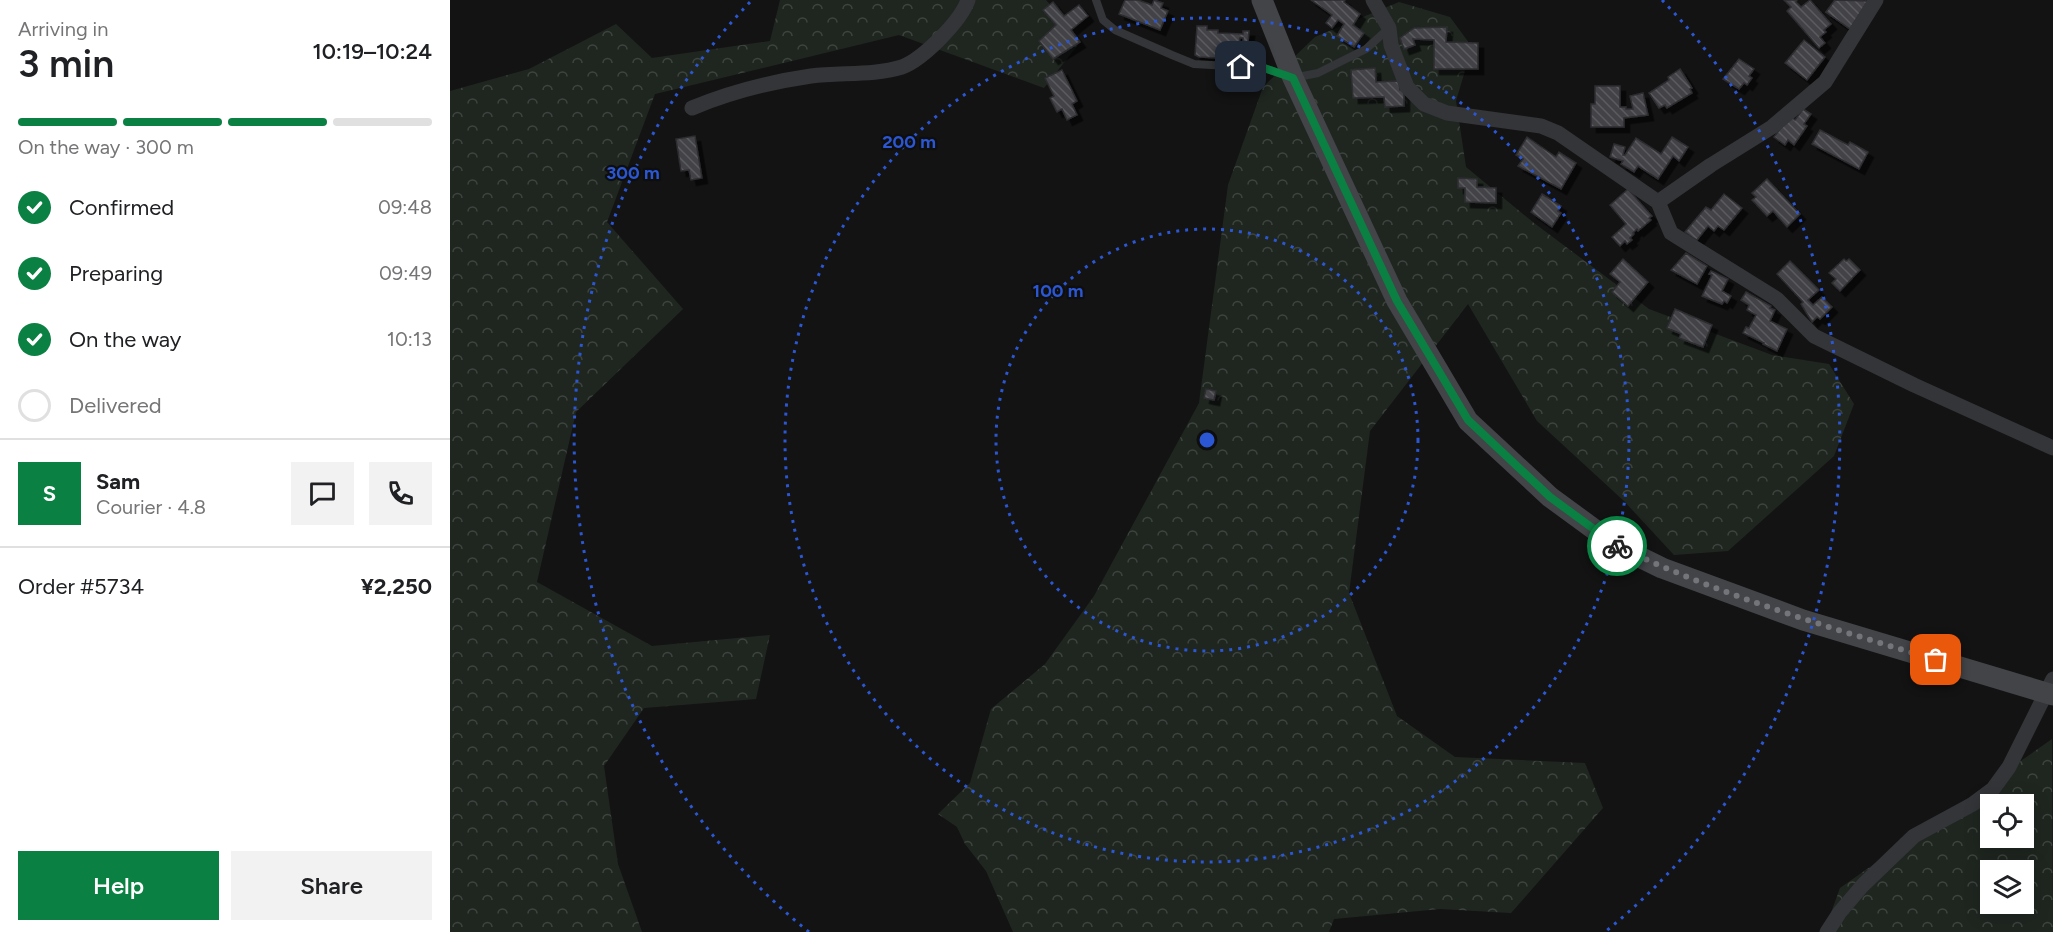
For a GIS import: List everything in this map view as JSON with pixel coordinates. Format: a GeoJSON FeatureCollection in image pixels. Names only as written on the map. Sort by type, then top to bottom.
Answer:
{"type":"FeatureCollection","features":[{"type":"Feature","properties":{"kind":"street"},"geometry":{"type":"LineString","coordinates":[[692,108],[720,96],[811,76],[890,70],[904,66],[951,29],[968,0]]}},
{"type":"Feature","properties":{"kind":"street"},"geometry":{"type":"LineString","coordinates":[[1262,0],[1293,78],[1397,301],[1468,420],[1550,497],[1617,546],[1662,568],[1803,620],[2051,690],[2009,767],[1993,789],[1973,804],[1914,836],[1863,885],[1827,932]]}},
{"type":"Feature","properties":{"kind":"street"},"geometry":{"type":"LineString","coordinates":[[1373,0],[1389,28],[1391,45],[1407,87],[1424,104],[1447,113],[1540,126],[1558,133],[1658,202],[1671,233],[1777,300],[1814,336],[1924,390],[2053,448]]}},
{"type":"Feature","properties":{"kind":"street"},"geometry":{"type":"LineString","coordinates":[[1658,202],[1772,127],[1826,82],[1876,0]]}},
{"type":"Feature","properties":{"kind":"lane"},"geometry":{"type":"LineString","coordinates":[[1096,0],[1103,20],[1115,30],[1172,55],[1194,63],[1264,68],[1293,78],[1318,73],[1366,49],[1389,28]]}},
{"type":"Feature","properties":{"kind":"green space"},"geometry":{"type":"Polygon","coordinates":[[[780,0],[1046,0],[1081,41],[1044,88],[899,35],[655,94],[607,222],[683,309],[576,412],[537,582],[652,646],[770,635],[756,699],[644,708],[604,766],[618,864],[642,932],[450,932],[450,91],[529,69],[616,24],[652,58],[770,41],[780,0]]]}},
{"type":"Feature","properties":{"kind":"green space"},"geometry":{"type":"Polygon","coordinates":[[[1399,2],[1450,17],[1472,47],[1456,101],[1466,167],[1534,223],[1649,309],[1772,355],[1829,364],[1854,404],[1834,456],[1728,551],[1674,555],[1624,501],[1537,421],[1468,304],[1370,431],[1349,593],[1397,716],[1455,757],[1585,763],[1603,808],[1511,913],[1440,909],[1334,919],[1329,932],[1013,932],[986,871],[965,844],[957,827],[938,814],[970,783],[991,709],[1045,664],[1094,596],[1199,403],[1228,185],[1263,87],[1315,37],[1399,2]]]}},
{"type":"Feature","properties":{"kind":"green space"},"geometry":{"type":"Polygon","coordinates":[[[2052,739],[2053,932],[1824,932],[1840,888],[2052,739]]]}},
{"type":"Feature","properties":{"kind":"building"},"geometry":{"type":"Polygon","coordinates":[[[1125,0],[1138,0],[1152,5],[1154,0],[1163,3],[1161,8],[1168,11],[1160,30],[1119,14],[1125,0]]]}},
{"type":"Feature","properties":{"kind":"building"},"geometry":{"type":"Polygon","coordinates":[[[1311,0],[1345,0],[1344,2],[1360,14],[1353,25],[1364,33],[1354,47],[1337,36],[1344,24],[1338,20],[1332,28],[1326,23],[1332,15],[1311,0]]]}},
{"type":"Feature","properties":{"kind":"building"},"geometry":{"type":"Polygon","coordinates":[[[1784,0],[1797,0],[1796,2],[1801,7],[1810,0],[1831,24],[1820,37],[1825,43],[1819,48],[1787,11],[1791,7],[1784,0]]]}},
{"type":"Feature","properties":{"kind":"building"},"geometry":{"type":"Polygon","coordinates":[[[1835,0],[1868,1],[1850,29],[1826,12],[1835,0]]]}},
{"type":"Feature","properties":{"kind":"building"},"geometry":{"type":"Polygon","coordinates":[[[1835,0],[1868,1],[1850,29],[1826,12],[1835,0]]]}},
{"type":"Feature","properties":{"kind":"building"},"geometry":{"type":"Polygon","coordinates":[[[1053,2],[1064,16],[1079,5],[1088,16],[1071,30],[1080,42],[1053,59],[1039,41],[1056,25],[1043,10],[1053,2]]]}},
{"type":"Feature","properties":{"kind":"building"},"geometry":{"type":"Polygon","coordinates":[[[1197,26],[1207,26],[1207,30],[1218,30],[1218,33],[1243,34],[1243,31],[1249,31],[1248,43],[1243,43],[1243,38],[1240,38],[1237,59],[1199,57],[1195,55],[1197,26]]]}},
{"type":"Feature","properties":{"kind":"building"},"geometry":{"type":"Polygon","coordinates":[[[1447,27],[1446,42],[1478,43],[1478,69],[1434,69],[1434,40],[1413,39],[1415,45],[1404,49],[1400,38],[1414,28],[1447,27]]]}},
{"type":"Feature","properties":{"kind":"building"},"geometry":{"type":"Polygon","coordinates":[[[1804,40],[1825,57],[1807,80],[1785,63],[1804,40]]]}},
{"type":"Feature","properties":{"kind":"building"},"geometry":{"type":"Polygon","coordinates":[[[1739,59],[1754,69],[1747,85],[1744,83],[1739,89],[1723,79],[1739,59]]]}},
{"type":"Feature","properties":{"kind":"building"},"geometry":{"type":"Polygon","coordinates":[[[1375,68],[1376,82],[1399,81],[1400,90],[1404,90],[1404,106],[1385,107],[1384,97],[1353,98],[1351,70],[1375,68]]]}},
{"type":"Feature","properties":{"kind":"building"},"geometry":{"type":"Polygon","coordinates":[[[1680,69],[1692,88],[1690,89],[1692,93],[1667,108],[1665,105],[1659,108],[1649,93],[1669,80],[1668,77],[1680,69]]]}},
{"type":"Feature","properties":{"kind":"building"},"geometry":{"type":"Polygon","coordinates":[[[1062,70],[1077,101],[1072,104],[1077,115],[1067,120],[1062,109],[1057,112],[1050,98],[1054,96],[1045,78],[1062,70]]]}},
{"type":"Feature","properties":{"kind":"building"},"geometry":{"type":"Polygon","coordinates":[[[1595,86],[1620,86],[1620,107],[1626,107],[1626,109],[1633,109],[1630,96],[1643,93],[1648,115],[1624,118],[1624,127],[1591,127],[1591,104],[1595,104],[1595,86]]]}},
{"type":"Feature","properties":{"kind":"building"},"geometry":{"type":"Polygon","coordinates":[[[1803,109],[1811,114],[1804,124],[1807,126],[1794,145],[1788,140],[1785,145],[1774,137],[1790,116],[1795,120],[1803,109]]]}},
{"type":"Feature","properties":{"kind":"building"},"geometry":{"type":"Polygon","coordinates":[[[1820,130],[1848,145],[1850,142],[1868,152],[1859,169],[1812,144],[1820,130]]]}},
{"type":"Feature","properties":{"kind":"building"},"geometry":{"type":"Polygon","coordinates":[[[695,136],[702,178],[691,180],[689,170],[681,171],[676,139],[695,136]]]}},
{"type":"Feature","properties":{"kind":"building"},"geometry":{"type":"Polygon","coordinates":[[[1527,137],[1556,157],[1559,152],[1576,163],[1561,189],[1518,166],[1523,159],[1516,155],[1527,137]]]}},
{"type":"Feature","properties":{"kind":"building"},"geometry":{"type":"Polygon","coordinates":[[[1672,137],[1688,147],[1679,161],[1673,156],[1658,179],[1638,166],[1634,172],[1621,164],[1623,161],[1610,157],[1614,144],[1625,147],[1623,155],[1625,155],[1636,138],[1661,154],[1672,137]]]}},
{"type":"Feature","properties":{"kind":"building"},"geometry":{"type":"Polygon","coordinates":[[[1458,178],[1477,179],[1477,187],[1496,188],[1496,203],[1465,202],[1465,188],[1458,188],[1458,178]]]}},
{"type":"Feature","properties":{"kind":"building"},"geometry":{"type":"Polygon","coordinates":[[[1767,179],[1800,214],[1787,227],[1773,211],[1767,216],[1752,200],[1756,197],[1752,193],[1767,179]]]}},
{"type":"Feature","properties":{"kind":"building"},"geometry":{"type":"Polygon","coordinates":[[[1628,189],[1652,216],[1649,218],[1651,220],[1633,233],[1630,238],[1632,240],[1627,244],[1625,241],[1620,246],[1612,237],[1626,224],[1610,205],[1628,189]]]}},
{"type":"Feature","properties":{"kind":"building"},"geometry":{"type":"Polygon","coordinates":[[[1542,194],[1561,206],[1558,211],[1561,213],[1552,227],[1531,212],[1542,194]]]}},
{"type":"Feature","properties":{"kind":"building"},"geometry":{"type":"Polygon","coordinates":[[[1724,194],[1742,208],[1724,230],[1718,226],[1714,231],[1708,226],[1697,240],[1685,232],[1706,207],[1711,210],[1724,194]]]}},
{"type":"Feature","properties":{"kind":"building"},"geometry":{"type":"Polygon","coordinates":[[[1686,253],[1707,266],[1697,284],[1671,270],[1686,253]]]}},
{"type":"Feature","properties":{"kind":"building"},"geometry":{"type":"Polygon","coordinates":[[[1623,259],[1648,282],[1628,306],[1612,292],[1620,282],[1610,274],[1623,259]]]}},
{"type":"Feature","properties":{"kind":"building"},"geometry":{"type":"Polygon","coordinates":[[[1844,259],[1846,261],[1849,259],[1860,270],[1840,291],[1832,283],[1836,279],[1829,273],[1844,259]]]}},
{"type":"Feature","properties":{"kind":"building"},"geometry":{"type":"Polygon","coordinates":[[[1790,261],[1819,290],[1808,300],[1813,305],[1822,297],[1832,307],[1820,319],[1817,317],[1812,322],[1801,304],[1803,302],[1777,274],[1790,261]]]}},
{"type":"Feature","properties":{"kind":"building"},"geometry":{"type":"Polygon","coordinates":[[[1711,271],[1728,279],[1722,291],[1731,296],[1727,303],[1724,301],[1722,304],[1702,296],[1712,275],[1709,274],[1711,271]]]}},
{"type":"Feature","properties":{"kind":"building"},"geometry":{"type":"Polygon","coordinates":[[[1746,292],[1771,306],[1770,308],[1775,310],[1770,321],[1787,329],[1777,351],[1743,333],[1746,327],[1749,328],[1756,315],[1747,310],[1749,305],[1741,300],[1746,292]]]}},
{"type":"Feature","properties":{"kind":"building"},"geometry":{"type":"Polygon","coordinates":[[[1675,309],[1712,325],[1703,347],[1679,338],[1681,334],[1667,328],[1675,309]]]}},
{"type":"Feature","properties":{"kind":"building"},"geometry":{"type":"Polygon","coordinates":[[[1206,389],[1216,391],[1214,400],[1204,398],[1206,389]]]}},
{"type":"Feature","properties":{"kind":"way so far"},"geometry":{"type":"LineString","coordinates":[[1617,546],[1662,568],[1803,620],[1936,660]]}},
{"type":"Feature","properties":{"kind":"route"},"geometry":{"type":"LineString","coordinates":[[1241,67],[1264,68],[1293,78],[1397,301],[1468,420],[1550,497],[1617,546]]}}]}
